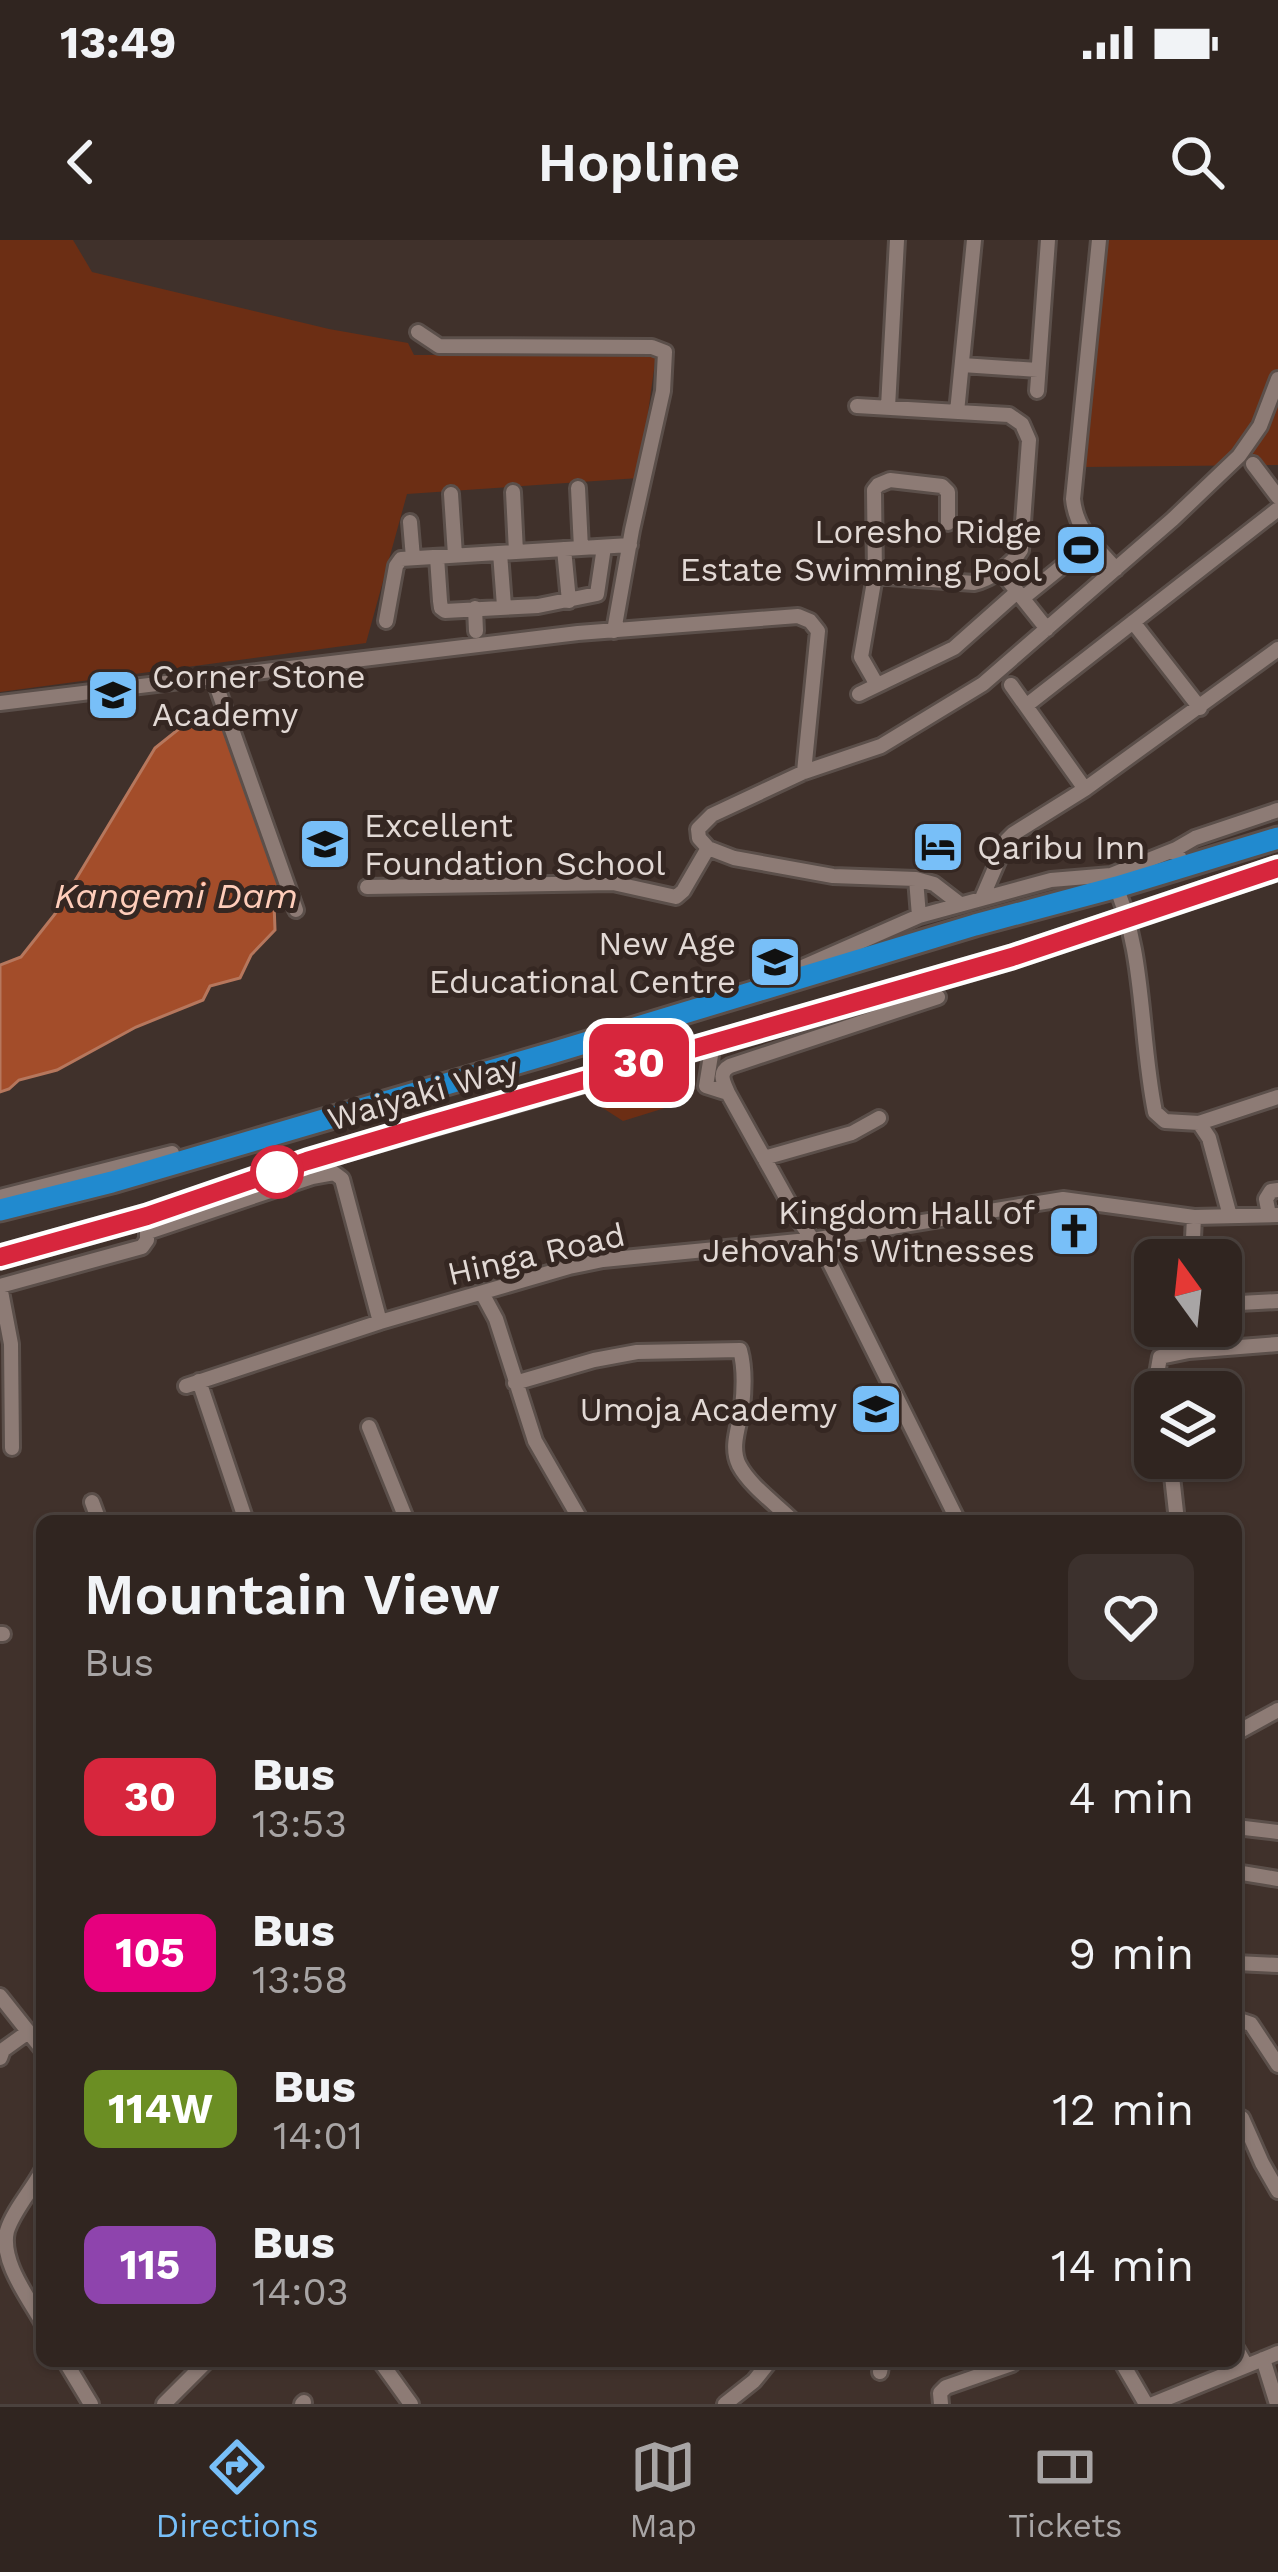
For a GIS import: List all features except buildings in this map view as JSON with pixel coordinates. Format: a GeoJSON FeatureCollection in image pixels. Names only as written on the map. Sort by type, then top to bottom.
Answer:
{"type":"FeatureCollection","features":[{"type":"Feature","properties":{"kind":"highway","name":"Waiyaki Way"},"geometry":{"type":"LineString","coordinates":[[0,1210],[112,1182],[556,1052],[1180,858],[1278,838]]}},
{"type":"Feature","properties":{"kind":"highway","name":"Waiyaki Way"},"geometry":{"type":"LineString","coordinates":[[0,1257],[122,1223],[147,1224],[713,1043],[1012,957],[1278,868]]}},
{"type":"Feature","properties":{"kind":"highway"},"geometry":{"type":"LineString","coordinates":[[112,1182],[122,1223]]}},
{"type":"Feature","properties":{"kind":"street"},"geometry":{"type":"LineString","coordinates":[[888,407],[897,240]]}},
{"type":"Feature","properties":{"kind":"street"},"geometry":{"type":"LineString","coordinates":[[957,412],[974,240]]}},
{"type":"Feature","properties":{"kind":"street"},"geometry":{"type":"LineString","coordinates":[[1037,391],[1048,240]]}},
{"type":"Feature","properties":{"kind":"street"},"geometry":{"type":"LineString","coordinates":[[1099,240],[1073,499],[1084,534],[1116,569]]}},
{"type":"Feature","properties":{"kind":"street"},"geometry":{"type":"LineString","coordinates":[[418,332],[440,346],[652,347],[665,352],[656,428],[614,631]]}},
{"type":"Feature","properties":{"kind":"street"},"geometry":{"type":"LineString","coordinates":[[962,364],[1038,370]]}},
{"type":"Feature","properties":{"kind":"street"},"geometry":{"type":"LineString","coordinates":[[960,904],[934,884],[916,879],[833,875],[734,858],[708,848],[698,833],[703,822],[804,772],[881,746],[983,684],[1239,456],[1260,426],[1278,379]]}},
{"type":"Feature","properties":{"kind":"street"},"geometry":{"type":"LineString","coordinates":[[857,406],[1010,415],[1028,434],[1021,550],[1003,567],[974,583],[875,576]]}},
{"type":"Feature","properties":{"kind":"street"},"geometry":{"type":"LineString","coordinates":[[1253,464],[1278,496]]}},
{"type":"Feature","properties":{"kind":"street"},"geometry":{"type":"LineString","coordinates":[[877,685],[861,657],[875,576],[874,490],[890,480],[942,486],[949,492],[948,523]]}},
{"type":"Feature","properties":{"kind":"street"},"geometry":{"type":"LineString","coordinates":[[569,602],[578,488]]}},
{"type":"Feature","properties":{"kind":"street"},"geometry":{"type":"LineString","coordinates":[[504,606],[513,492]]}},
{"type":"Feature","properties":{"kind":"street"},"geometry":{"type":"LineString","coordinates":[[451,494],[455,555]]}},
{"type":"Feature","properties":{"kind":"street"},"geometry":{"type":"LineString","coordinates":[[1027,705],[1278,509]]}},
{"type":"Feature","properties":{"kind":"street"},"geometry":{"type":"LineString","coordinates":[[410,522],[412,558]]}},
{"type":"Feature","properties":{"kind":"street"},"geometry":{"type":"LineString","coordinates":[[386,621],[398,562],[630,545]]}},
{"type":"Feature","properties":{"kind":"street"},"geometry":{"type":"LineString","coordinates":[[437,556],[445,611],[504,606],[539,614],[599,591],[604,547]]}},
{"type":"Feature","properties":{"kind":"street"},"geometry":{"type":"LineString","coordinates":[[859,694],[954,648],[1065,564]]}},
{"type":"Feature","properties":{"kind":"street"},"geometry":{"type":"LineString","coordinates":[[1003,567],[1050,626]]}},
{"type":"Feature","properties":{"kind":"street"},"geometry":{"type":"LineString","coordinates":[[476,608],[476,631]]}},
{"type":"Feature","properties":{"kind":"street"},"geometry":{"type":"LineString","coordinates":[[0,703],[614,631],[798,616],[818,631],[804,772]]}},
{"type":"Feature","properties":{"kind":"street"},"geometry":{"type":"LineString","coordinates":[[1133,622],[1199,708]]}},
{"type":"Feature","properties":{"kind":"street"},"geometry":{"type":"LineString","coordinates":[[982,898],[1007,839],[1085,789],[1278,649]]}},
{"type":"Feature","properties":{"kind":"street"},"geometry":{"type":"LineString","coordinates":[[213,676],[296,910]]}},
{"type":"Feature","properties":{"kind":"street"},"geometry":{"type":"LineString","coordinates":[[1011,685],[1085,789]]}},
{"type":"Feature","properties":{"kind":"street"},"geometry":{"type":"LineString","coordinates":[[1180,858],[1195,838],[1278,810]]}},
{"type":"Feature","properties":{"kind":"street"},"geometry":{"type":"LineString","coordinates":[[367,887],[613,883],[676,897],[708,848]]}},
{"type":"Feature","properties":{"kind":"street"},"geometry":{"type":"LineString","coordinates":[[916,879],[919,916]]}},
{"type":"Feature","properties":{"kind":"street"},"geometry":{"type":"LineString","coordinates":[[738,995],[919,916],[1059,879],[1114,881],[1136,952],[1158,1116],[1165,1121],[1198,1123],[1278,1097]]}},
{"type":"Feature","properties":{"kind":"street"},"geometry":{"type":"LineString","coordinates":[[723,1071],[938,998]]}},
{"type":"Feature","properties":{"kind":"street"},"geometry":{"type":"LineString","coordinates":[[713,1043],[728,1094],[798,1219],[815,1239],[955,1515]]}},
{"type":"Feature","properties":{"kind":"street"},"geometry":{"type":"LineString","coordinates":[[713,1043],[706,1086],[728,1094]]}},
{"type":"Feature","properties":{"kind":"street"},"geometry":{"type":"LineString","coordinates":[[764,1158],[852,1133],[879,1118]]}},
{"type":"Feature","properties":{"kind":"street"},"geometry":{"type":"LineString","coordinates":[[1198,1123],[1209,1138],[1230,1216]]}},
{"type":"Feature","properties":{"kind":"street"},"geometry":{"type":"LineString","coordinates":[[0,1197],[172,1153]]}},
{"type":"Feature","properties":{"kind":"street"},"geometry":{"type":"LineString","coordinates":[[309,1169],[334,1173],[341,1179],[380,1322]]}},
{"type":"Feature","properties":{"kind":"street"},"geometry":{"type":"LineString","coordinates":[[1274,1215],[1266,1199],[1278,1190]]}},
{"type":"Feature","properties":{"kind":"street","name":"Hinga Road"},"geometry":{"type":"LineString","coordinates":[[244,1515],[192,1383],[380,1322],[603,1260],[815,1239],[1064,1199],[1194,1217],[1274,1215]]}},
{"type":"Feature","properties":{"kind":"street"},"geometry":{"type":"LineString","coordinates":[[1193,1239],[1194,1217]]}},
{"type":"Feature","properties":{"kind":"street"},"geometry":{"type":"LineString","coordinates":[[12,1448],[11,1344],[0,1286],[142,1247],[147,1224]]}},
{"type":"Feature","properties":{"kind":"street"},"geometry":{"type":"LineString","coordinates":[[482,1293],[496,1318],[535,1442],[578,1515]]}},
{"type":"Feature","properties":{"kind":"street"},"geometry":{"type":"LineString","coordinates":[[1242,1303],[1278,1301]]}},
{"type":"Feature","properties":{"kind":"street"},"geometry":{"type":"LineString","coordinates":[[1157,1371],[1160,1358],[1189,1351],[1278,1344]]}},
{"type":"Feature","properties":{"kind":"street"},"geometry":{"type":"LineString","coordinates":[[1189,1347],[1189,1351]]}},
{"type":"Feature","properties":{"kind":"street"},"geometry":{"type":"LineString","coordinates":[[515,1383],[637,1352],[740,1350],[737,1462],[787,1515]]}},
{"type":"Feature","properties":{"kind":"street"},"geometry":{"type":"LineString","coordinates":[[369,1427],[405,1515]]}},
{"type":"Feature","properties":{"kind":"street"},"geometry":{"type":"LineString","coordinates":[[1173,1479],[1177,1515]]}},
{"type":"Feature","properties":{"kind":"street"},"geometry":{"type":"LineString","coordinates":[[92,1502],[97,1515]]}},
{"type":"Feature","properties":{"kind":"street"},"geometry":{"type":"LineString","coordinates":[[1242,1730],[1278,1711]]}},
{"type":"Feature","properties":{"kind":"street"},"geometry":{"type":"LineString","coordinates":[[1242,1828],[1278,1832]]}},
{"type":"Feature","properties":{"kind":"street"},"geometry":{"type":"LineString","coordinates":[[1242,1873],[1278,1879]]}},
{"type":"Feature","properties":{"kind":"street"},"geometry":{"type":"LineString","coordinates":[[1242,1963],[1278,1965]]}},
{"type":"Feature","properties":{"kind":"street"},"geometry":{"type":"LineString","coordinates":[[0,1996],[36,2042]]}},
{"type":"Feature","properties":{"kind":"street"},"geometry":{"type":"LineString","coordinates":[[1242,2021],[1251,2024],[1278,2065]]}},
{"type":"Feature","properties":{"kind":"street"},"geometry":{"type":"LineString","coordinates":[[0,2058],[3,2050],[28,2032]]}},
{"type":"Feature","properties":{"kind":"street"},"geometry":{"type":"LineString","coordinates":[[1242,2118],[1278,2191]]}},
{"type":"Feature","properties":{"kind":"street"},"geometry":{"type":"LineString","coordinates":[[36,2181],[5,2238],[14,2272],[36,2311]]}},
{"type":"Feature","properties":{"kind":"street"},"geometry":{"type":"LineString","coordinates":[[1242,2367],[1270,2356],[1277,2404]]}},
{"type":"Feature","properties":{"kind":"street"},"geometry":{"type":"LineString","coordinates":[[1242,2358],[1246,2365]]}},
{"type":"Feature","properties":{"kind":"street"},"geometry":{"type":"LineString","coordinates":[[68,2367],[91,2404]]}},
{"type":"Feature","properties":{"kind":"street"},"geometry":{"type":"LineString","coordinates":[[164,2404],[201,2367]]}},
{"type":"Feature","properties":{"kind":"street"},"geometry":{"type":"LineString","coordinates":[[384,2367],[403,2400]]}},
{"type":"Feature","properties":{"kind":"street"},"geometry":{"type":"LineString","coordinates":[[725,2404],[765,2367]]}},
{"type":"Feature","properties":{"kind":"street"},"geometry":{"type":"LineString","coordinates":[[941,2404],[940,2393],[946,2387],[1003,2367]]}},
{"type":"Feature","properties":{"kind":"street"},"geometry":{"type":"LineString","coordinates":[[1126,2367],[1156,2403],[1241,2367]]}},
{"type":"Feature","properties":{"kind":"shaded area"},"geometry":{"type":"Polygon","coordinates":[[[0,240],[73,240],[92,272],[329,329],[408,343],[414,355],[656,355],[639,478],[407,494],[366,643],[0,692],[0,240]]]}},
{"type":"Feature","properties":{"kind":"shaded area"},"geometry":{"type":"Polygon","coordinates":[[[1097,240],[1278,240],[1278,465],[1085,467],[1097,240]]]}},
{"type":"Feature","properties":{"kind":"shaded area"},"geometry":{"type":"Polygon","coordinates":[[[694,1073],[691,1096],[681,1103],[623,1121],[592,1101],[694,1073]]]}},
{"type":"Feature","properties":{"kind":"water","name":"Kangemi Dam"},"geometry":{"type":"Polygon","coordinates":[[[214,715],[225,720],[269,838],[279,884],[275,930],[251,955],[240,978],[210,986],[203,1000],[0,1092],[0,965],[21,957],[55,914],[155,748],[185,724],[214,715]]]}},
{"type":"Feature","properties":{"kind":"bus line","name":"30"},"geometry":{"type":"LineString","coordinates":[[0,1257],[193,1202],[307,1161],[519,1098],[1012,957],[1278,868]]}},
{"type":"Feature","properties":{"kind":"place","name":"Loresho Ridge Estate Swimming Pool"},"geometry":{"type":"Point","coordinates":[1081,550]}},
{"type":"Feature","properties":{"kind":"place","name":"Corner Stone Academy"},"geometry":{"type":"Point","coordinates":[113,695]}},
{"type":"Feature","properties":{"kind":"place","name":"Excellent Foundation School"},"geometry":{"type":"Point","coordinates":[325,844]}},
{"type":"Feature","properties":{"kind":"place","name":"Qaribu Inn"},"geometry":{"type":"Point","coordinates":[938,847]}},
{"type":"Feature","properties":{"kind":"place","name":"New Age Educational Centre"},"geometry":{"type":"Point","coordinates":[775,962]}},
{"type":"Feature","properties":{"kind":"place","name":"Kingdom Hall of Jehovah's Witnesses"},"geometry":{"type":"Point","coordinates":[1074,1231]}},
{"type":"Feature","properties":{"kind":"place","name":"Umoja Academy"},"geometry":{"type":"Point","coordinates":[876,1409]}}]}
